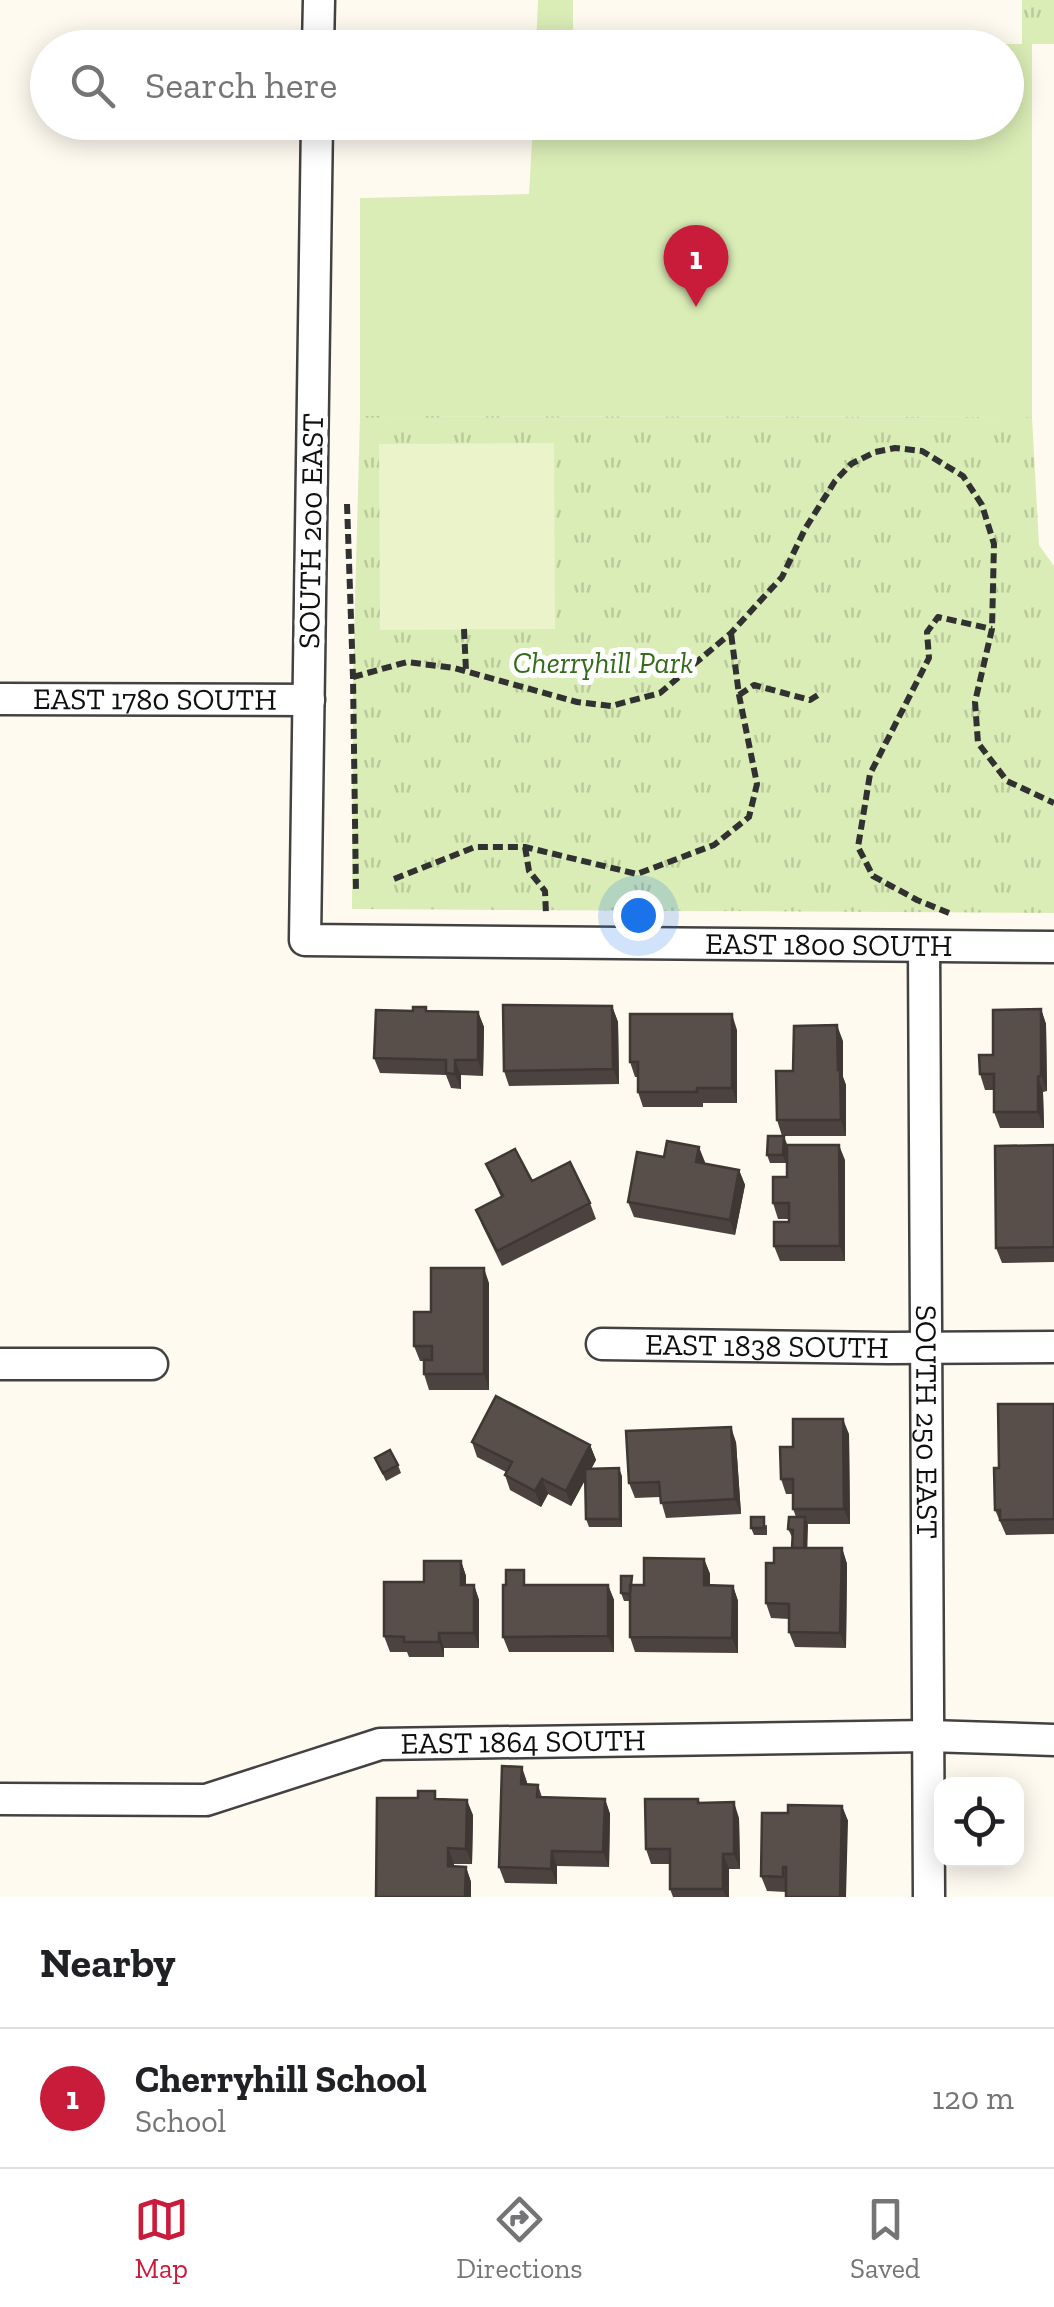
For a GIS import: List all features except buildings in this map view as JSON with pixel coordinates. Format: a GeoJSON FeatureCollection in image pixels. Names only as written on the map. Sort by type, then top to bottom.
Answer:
{"type":"FeatureCollection","features":[{"type":"Feature","properties":{"kind":"street"},"geometry":{"type":"LineString","coordinates":[[318,30],[319,0]]}},
{"type":"Feature","properties":{"kind":"street","name":"SOUTH 200 EAST"},"geometry":{"type":"LineString","coordinates":[[305,940],[317,140]]}},
{"type":"Feature","properties":{"kind":"street","name":"EAST 1780 SOUTH"},"geometry":{"type":"LineString","coordinates":[[0,699],[309,700]]}},
{"type":"Feature","properties":{"kind":"street","name":"EAST 1800 SOUTH"},"geometry":{"type":"LineString","coordinates":[[305,940],[1054,947]]}},
{"type":"Feature","properties":{"kind":"street","name":"SOUTH 250 EAST"},"geometry":{"type":"LineString","coordinates":[[924,947],[929,1897]]}},
{"type":"Feature","properties":{"kind":"street","name":"EAST 1838 SOUTH"},"geometry":{"type":"LineString","coordinates":[[602,1344],[1054,1347]]}},
{"type":"Feature","properties":{"kind":"street"},"geometry":{"type":"LineString","coordinates":[[0,1364],[152,1364]]}},
{"type":"Feature","properties":{"kind":"street","name":"EAST 1864 SOUTH"},"geometry":{"type":"LineString","coordinates":[[0,1799],[206,1800],[380,1744],[928,1736],[1054,1740]]}},
{"type":"Feature","properties":{"kind":"path"},"geometry":{"type":"LineString","coordinates":[[353,677],[407,662],[466,671],[577,702],[612,706],[660,693],[731,633],[782,578],[805,528],[835,481],[852,464],[875,452],[895,448],[922,451],[963,476],[982,505],[994,544],[992,629],[974,702],[978,743],[1007,782],[1054,803]]}},
{"type":"Feature","properties":{"kind":"path"},"geometry":{"type":"LineString","coordinates":[[347,503],[356,893]]}},
{"type":"Feature","properties":{"kind":"path"},"geometry":{"type":"LineString","coordinates":[[952,918],[948,912],[873,876],[858,847],[870,774],[929,658],[928,632],[938,617],[992,629]]}},
{"type":"Feature","properties":{"kind":"path"},"geometry":{"type":"LineString","coordinates":[[464,629],[466,671]]}},
{"type":"Feature","properties":{"kind":"path"},"geometry":{"type":"LineString","coordinates":[[394,879],[475,847],[525,847],[638,874],[714,845],[749,816],[757,784],[731,633]]}},
{"type":"Feature","properties":{"kind":"path"},"geometry":{"type":"LineString","coordinates":[[739,695],[754,684],[810,700],[821,693]]}},
{"type":"Feature","properties":{"kind":"path"},"geometry":{"type":"LineString","coordinates":[[525,847],[528,871],[545,891],[546,914]]}},
{"type":"Feature","properties":{"kind":"green space"},"geometry":{"type":"Polygon","coordinates":[[[538,0],[573,0],[573,30],[537,30],[538,0]]]}},
{"type":"Feature","properties":{"kind":"green space"},"geometry":{"type":"Polygon","coordinates":[[[1022,0],[1054,0],[1054,44],[1024,44],[1022,0]]]}},
{"type":"Feature","properties":{"kind":"green space"},"geometry":{"type":"Polygon","coordinates":[[[1024,44],[1032,44],[1032,417],[360,416],[360,198],[529,194],[532,140],[1024,140],[1024,44]]]}},
{"type":"Feature","properties":{"kind":"green space","name":"Cherryhill Park"},"geometry":{"type":"Polygon","coordinates":[[[360,416],[1032,417],[1039,545],[1054,566],[1054,913],[352,909],[360,416]]]}},
{"type":"Feature","properties":{"kind":"green space"},"geometry":{"type":"Polygon","coordinates":[[[554,443],[555,629],[380,630],[379,444],[554,443]]]}},
{"type":"Feature","properties":{"kind":"place","name":"Cherryhill School"},"geometry":{"type":"Point","coordinates":[696,307]}}]}
